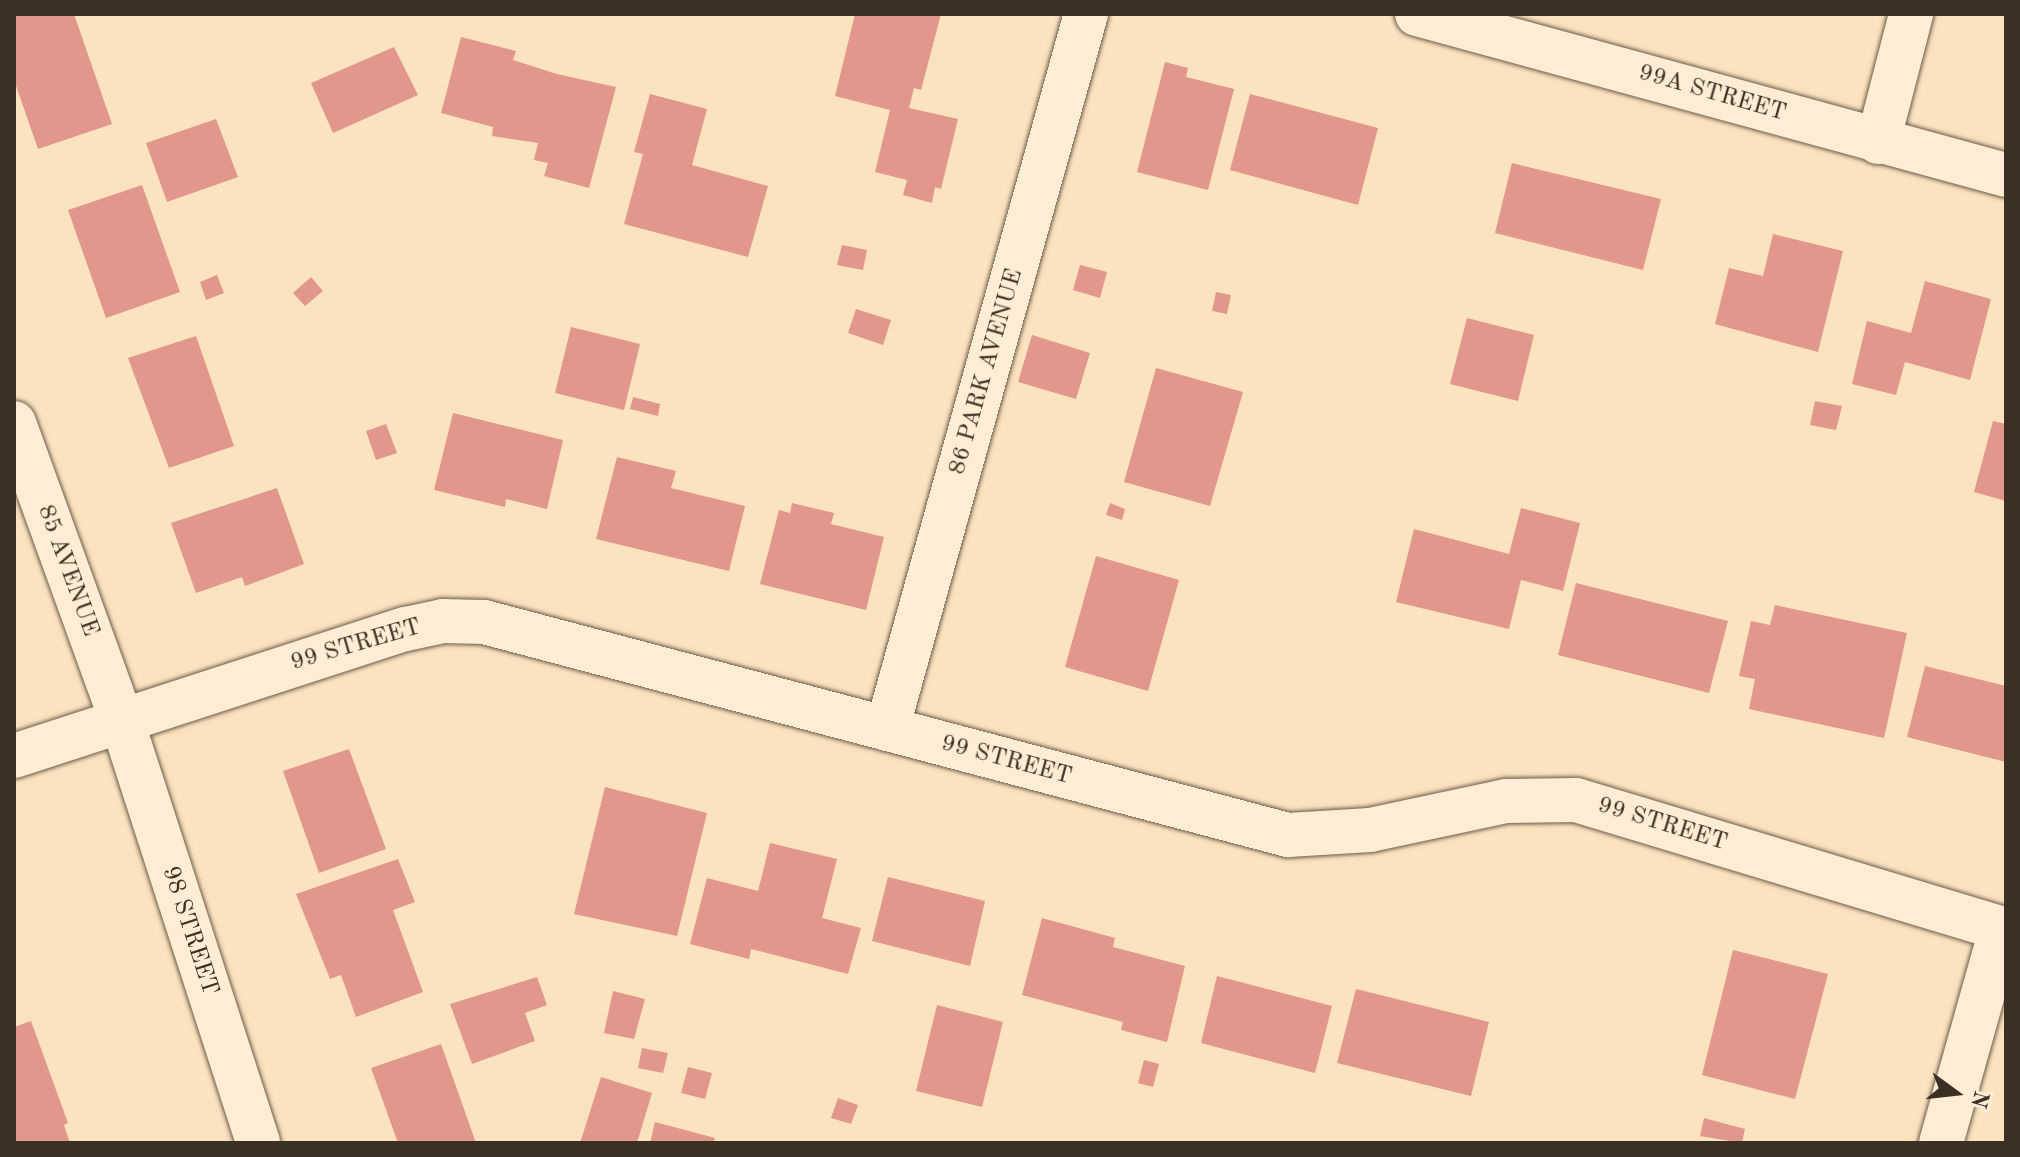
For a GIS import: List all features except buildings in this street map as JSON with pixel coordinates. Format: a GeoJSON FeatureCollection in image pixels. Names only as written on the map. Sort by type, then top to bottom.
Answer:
{"type":"FeatureCollection","features":[{"type":"Feature","properties":{"kind":"street","name":"86 PARK AVENUE"},"geometry":{"type":"LineString","coordinates":[[887,729],[1086,14]]}},
{"type":"Feature","properties":{"kind":"street","name":"99A STREET"},"geometry":{"type":"LineString","coordinates":[[1417,14],[1524,27],[1878,142],[2006,175]]}},
{"type":"Feature","properties":{"kind":"street"},"geometry":{"type":"LineString","coordinates":[[1878,142],[1911,14]]}},
{"type":"Feature","properties":{"kind":"street","name":"85 AVENUE"},"geometry":{"type":"LineString","coordinates":[[14,423],[121,718]]}},
{"type":"Feature","properties":{"kind":"street","name":"99 STREET"},"geometry":{"type":"LineString","coordinates":[[14,756],[121,718],[443,621],[523,630],[1288,835],[1370,830],[1506,801],[1576,800],[2004,929]]}},
{"type":"Feature","properties":{"kind":"street","name":"98 STREET"},"geometry":{"type":"LineString","coordinates":[[121,718],[258,1143]]}},
{"type":"Feature","properties":{"kind":"street"},"geometry":{"type":"LineString","coordinates":[[1941,1143],[2004,929]]}}]}
